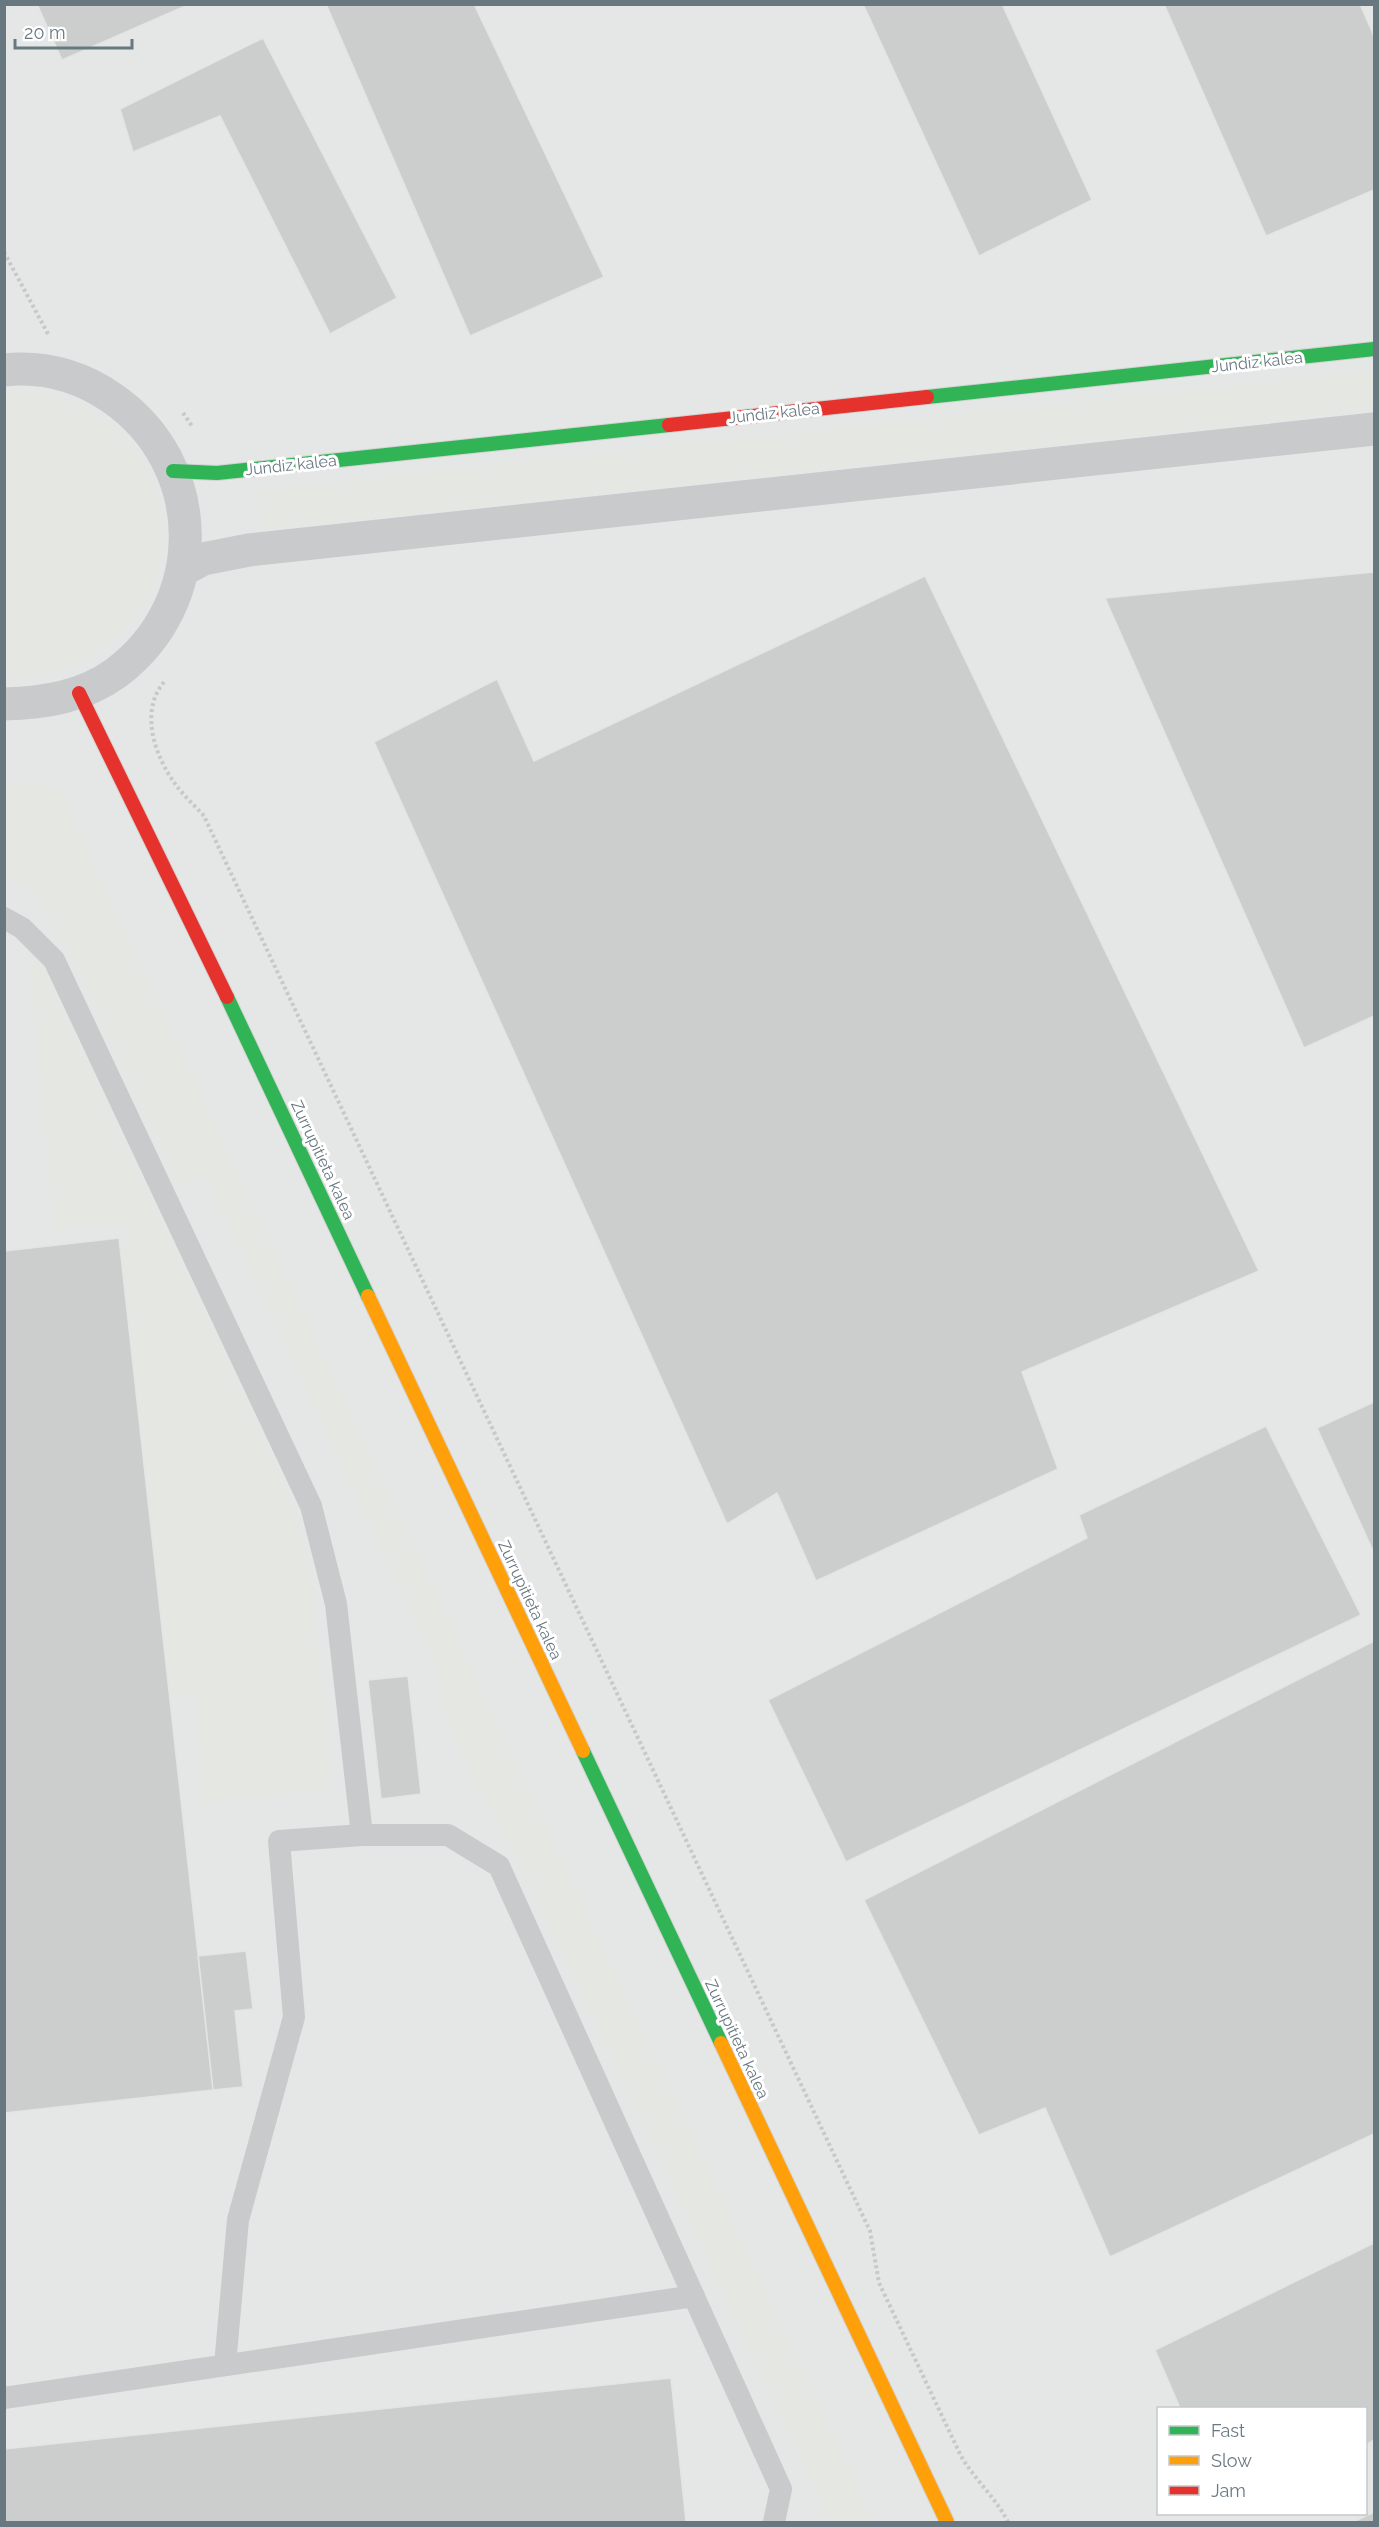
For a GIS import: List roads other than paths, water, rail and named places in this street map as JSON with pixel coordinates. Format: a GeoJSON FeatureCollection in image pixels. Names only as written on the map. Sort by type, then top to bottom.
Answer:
{"type":"FeatureCollection","features":[{"type":"Feature","properties":{"kind":"street","name":"Jundiz kalea"},"geometry":{"type":"LineString","coordinates":[[173,471],[217,473],[1374,349]]}},
{"type":"Feature","properties":{"kind":"street"},"geometry":{"type":"LineString","coordinates":[[4,370],[22,368],[61,373],[96,387],[128,409],[148,430],[173,471],[185,520],[186,545],[183,570],[169,610],[146,645],[116,673],[79,693],[42,703],[4,704]]}},
{"type":"Feature","properties":{"kind":"street"},"geometry":{"type":"LineString","coordinates":[[183,570],[203,559],[225,553],[266,548],[1374,429]]}},
{"type":"Feature","properties":{"kind":"street","name":"Zurrupitieta kalea"},"geometry":{"type":"LineString","coordinates":[[79,693],[178,892],[946,2523]]}},
{"type":"Feature","properties":{"kind":"lane"},"geometry":{"type":"LineString","coordinates":[[4,918],[22,928],[54,960],[311,1506],[336,1604],[362,1835]]}},
{"type":"Feature","properties":{"kind":"lane"},"geometry":{"type":"LineString","coordinates":[[225,2365],[237,2220],[294,2017],[279,1841],[362,1835],[448,1835],[499,1866],[781,2489],[774,2523]]}},
{"type":"Feature","properties":{"kind":"lane"},"geometry":{"type":"LineString","coordinates":[[4,2398],[694,2296]]}}]}
